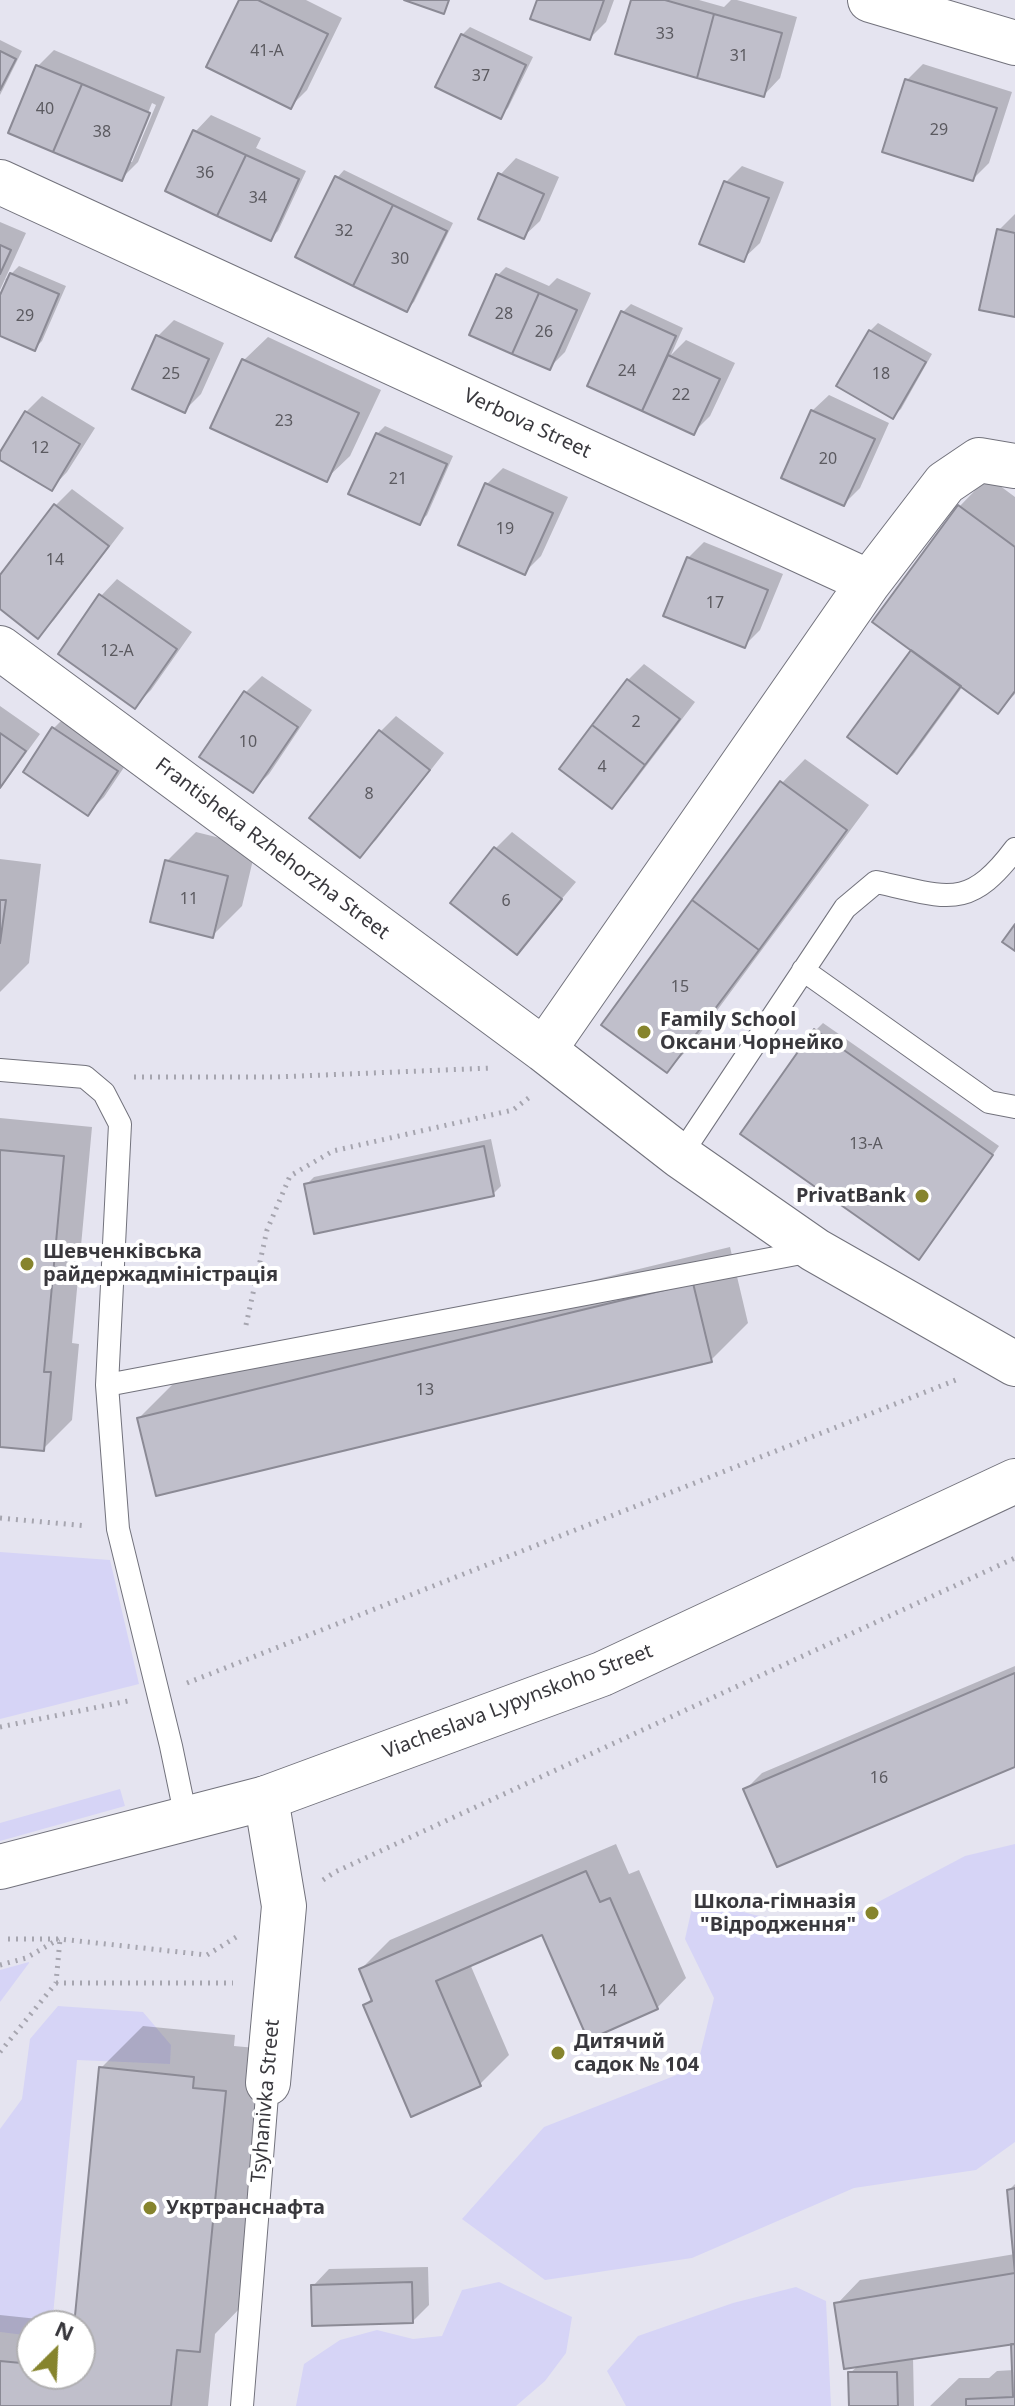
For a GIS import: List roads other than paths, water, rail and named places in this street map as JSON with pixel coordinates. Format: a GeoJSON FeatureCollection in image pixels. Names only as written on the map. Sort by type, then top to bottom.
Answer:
{"type":"FeatureCollection","features":[{"type":"Feature","properties":{"kind":"street"},"geometry":{"type":"LineString","coordinates":[[870,0],[1015,43]]}},
{"type":"Feature","properties":{"kind":"street","name":"Verbova Street"},"geometry":{"type":"LineString","coordinates":[[0,182],[869,582]]}},
{"type":"Feature","properties":{"kind":"street"},"geometry":{"type":"LineString","coordinates":[[555,1059],[869,582],[945,483],[979,460],[1015,466]]}},
{"type":"Feature","properties":{"kind":"street","name":"Frantisheka Rzhehorzha Street"},"geometry":{"type":"LineString","coordinates":[[0,648],[555,1059],[680,1156],[815,1250],[1015,1364]]}},
{"type":"Feature","properties":{"kind":"street","name":"Viacheslava Lypynskoho Street"},"geometry":{"type":"LineString","coordinates":[[0,1867],[266,1798],[602,1674],[1015,1481]]}},
{"type":"Feature","properties":{"kind":"street","name":"Tsyhanivka Street"},"geometry":{"type":"LineString","coordinates":[[266,1798],[284,1906],[268,2083]]}},
{"type":"Feature","properties":{"kind":"lane"},"geometry":{"type":"LineString","coordinates":[[680,1156],[845,908],[876,882],[949,897],[975,890],[1015,849]]}},
{"type":"Feature","properties":{"kind":"lane"},"geometry":{"type":"LineString","coordinates":[[803,970],[989,1102],[1015,1107]]}},
{"type":"Feature","properties":{"kind":"lane"},"geometry":{"type":"LineString","coordinates":[[0,1070],[85,1077],[104,1093],[120,1124],[107,1385],[118,1529],[186,1818]]}},
{"type":"Feature","properties":{"kind":"lane"},"geometry":{"type":"LineString","coordinates":[[107,1385],[815,1250]]}},
{"type":"Feature","properties":{"kind":"lane","name":"Tsyhanivka Street"},"geometry":{"type":"LineString","coordinates":[[242,2406],[268,2083]]}},
{"type":"Feature","properties":{"kind":"place","name":"Family School Оксани Чорнейко"},"geometry":{"type":"Point","coordinates":[644,1032]}},
{"type":"Feature","properties":{"kind":"place","name":"PrivatBank"},"geometry":{"type":"Point","coordinates":[922,1196]}},
{"type":"Feature","properties":{"kind":"place","name":"Шевченківська райдержадміністрація"},"geometry":{"type":"Point","coordinates":[27,1264]}},
{"type":"Feature","properties":{"kind":"place","name":"Школа-гімназія \"Відродження\""},"geometry":{"type":"Point","coordinates":[872,1913]}},
{"type":"Feature","properties":{"kind":"place","name":"Дитячий садок № 104"},"geometry":{"type":"Point","coordinates":[558,2053]}},
{"type":"Feature","properties":{"kind":"place","name":"Укртранснафта"},"geometry":{"type":"Point","coordinates":[150,2208]}}]}
